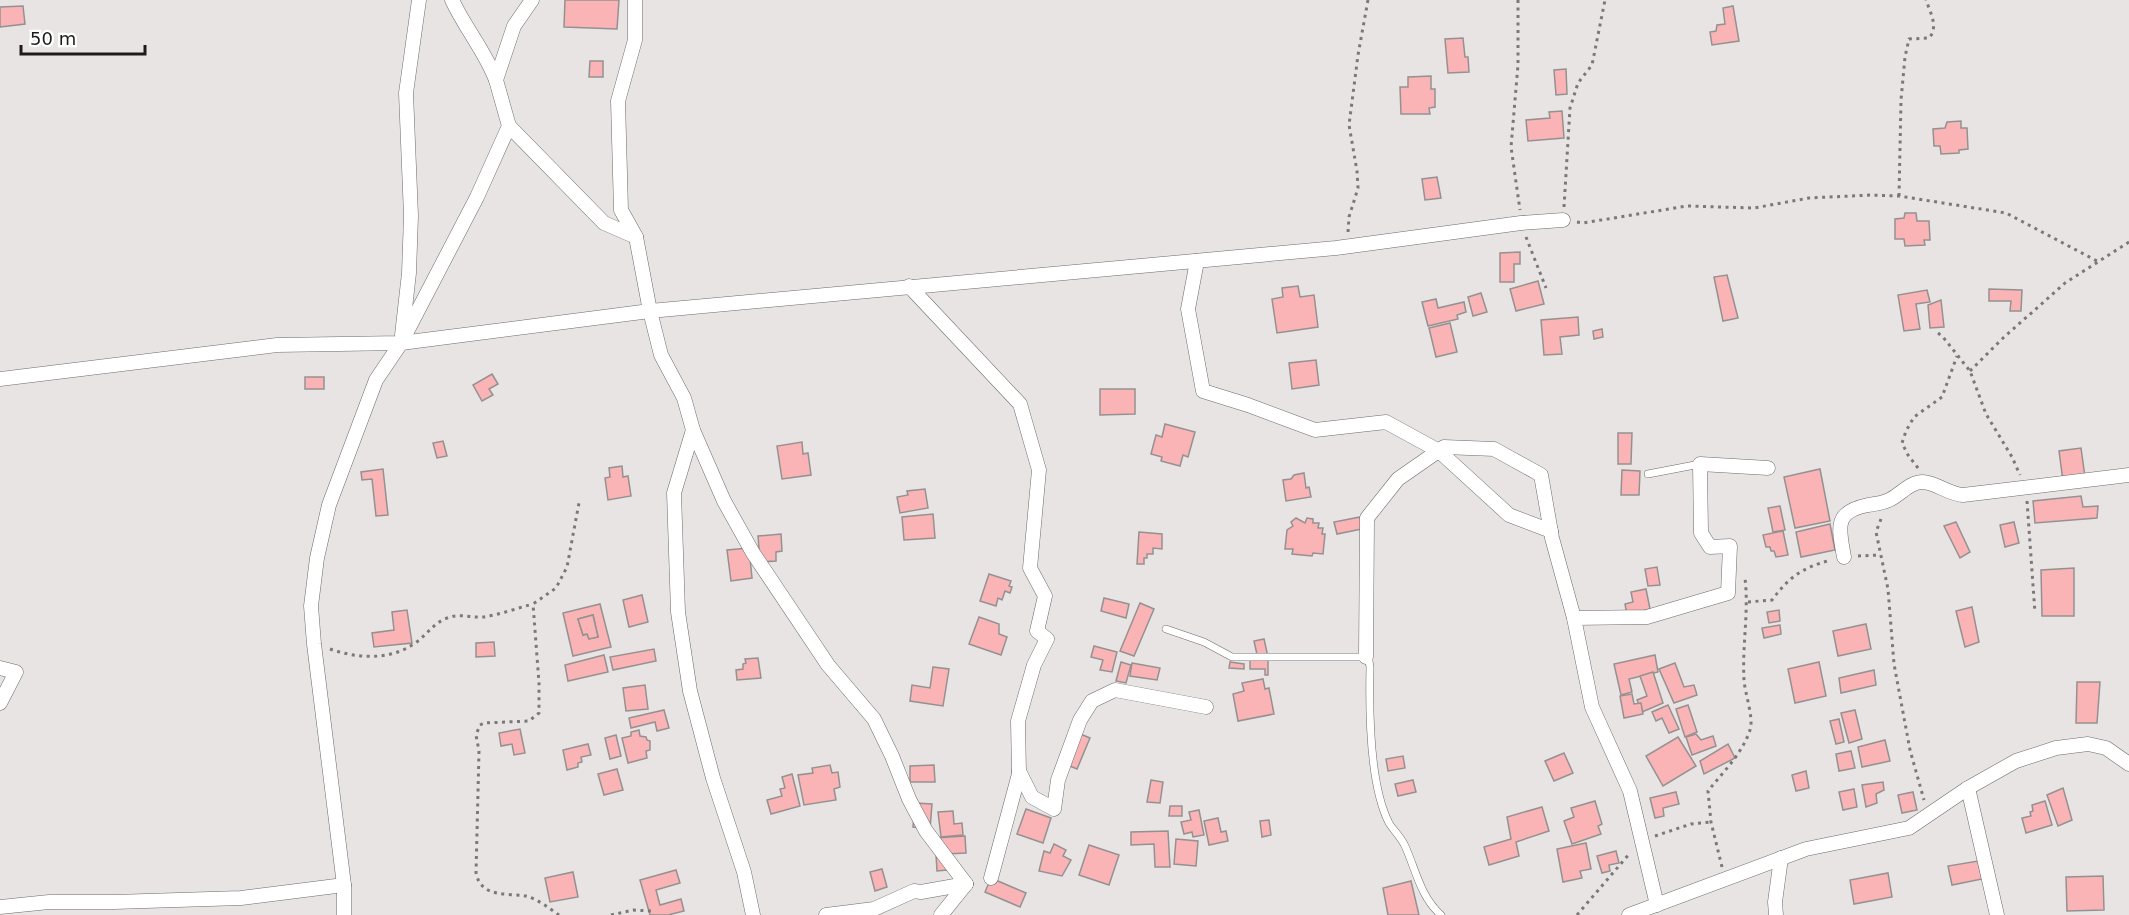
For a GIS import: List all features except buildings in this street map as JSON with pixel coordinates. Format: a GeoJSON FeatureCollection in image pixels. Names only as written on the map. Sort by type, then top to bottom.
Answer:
{"type":"FeatureCollection","features":[{"type":"Feature","properties":{"kind":"street"},"geometry":{"type":"LineString","coordinates":[[401,343],[409,273],[411,216],[406,93],[419,0]]}},
{"type":"Feature","properties":{"kind":"street"},"geometry":{"type":"LineString","coordinates":[[452,0],[460,18],[491,66],[509,126],[604,224],[636,237]]}},
{"type":"Feature","properties":{"kind":"street"},"geometry":{"type":"LineString","coordinates":[[496,80],[514,26],[532,0]]}},
{"type":"Feature","properties":{"kind":"street"},"geometry":{"type":"LineString","coordinates":[[634,0],[635,40],[618,101],[621,210],[636,237],[661,355],[684,398],[693,430],[724,501],[753,554],[828,665],[874,719],[909,799],[926,831],[966,884]]}},
{"type":"Feature","properties":{"kind":"street"},"geometry":{"type":"LineString","coordinates":[[344,915],[344,885],[311,606],[317,558],[329,505],[376,380],[401,343],[477,197],[509,126]]}},
{"type":"Feature","properties":{"kind":"street"},"geometry":{"type":"LineString","coordinates":[[0,379],[277,345],[401,343],[650,311],[1336,248],[1563,220]]}},
{"type":"Feature","properties":{"kind":"street"},"geometry":{"type":"LineString","coordinates":[[1197,261],[1188,309],[1203,391],[1315,430],[1386,422],[1439,451],[1509,515],[1551,531]]}},
{"type":"Feature","properties":{"kind":"street"},"geometry":{"type":"LineString","coordinates":[[909,286],[1020,404],[1039,471],[1030,568],[1045,596],[1037,631],[1047,639],[1034,665],[1018,722],[1019,771],[991,878]]}},
{"type":"Feature","properties":{"kind":"street"},"geometry":{"type":"LineString","coordinates":[[693,430],[674,493],[678,612],[690,691],[713,778],[744,872],[753,915]]}},
{"type":"Feature","properties":{"kind":"street"},"geometry":{"type":"LineString","coordinates":[[1366,657],[1367,518],[1398,479],[1444,447],[1494,449],[1541,475],[1551,531],[1574,618],[1592,707],[1630,791],[1657,905]]}},
{"type":"Feature","properties":{"kind":"street"},"geometry":{"type":"LineString","coordinates":[[1574,618],[1647,617],[1728,593],[1730,546],[1710,547],[1701,533],[1700,464],[1768,468]]}},
{"type":"Feature","properties":{"kind":"street"},"geometry":{"type":"LineString","coordinates":[[1844,557],[1840,525],[1845,514],[1852,509],[1892,499],[1910,486],[1926,482],[1953,494],[1963,495],[2129,475]]}},
{"type":"Feature","properties":{"kind":"street"},"geometry":{"type":"LineString","coordinates":[[0,668],[16,672],[0,703]]}},
{"type":"Feature","properties":{"kind":"street"},"geometry":{"type":"LineString","coordinates":[[1019,771],[1032,797],[1054,809],[1062,770],[1080,720],[1092,701],[1115,690],[1206,707]]}},
{"type":"Feature","properties":{"kind":"street"},"geometry":{"type":"LineString","coordinates":[[1629,915],[1824,844],[1877,836],[1909,828],[1968,788],[2016,761],[2056,747],[2088,744],[2106,748],[2129,764]]}},
{"type":"Feature","properties":{"kind":"street"},"geometry":{"type":"LineString","coordinates":[[1968,788],[1997,915]]}},
{"type":"Feature","properties":{"kind":"street"},"geometry":{"type":"LineString","coordinates":[[1776,915],[1775,902],[1781,858]]}},
{"type":"Feature","properties":{"kind":"street"},"geometry":{"type":"LineString","coordinates":[[826,915],[874,909],[915,891],[921,892],[966,884]]}},
{"type":"Feature","properties":{"kind":"street"},"geometry":{"type":"LineString","coordinates":[[941,915],[966,884]]}},
{"type":"Feature","properties":{"kind":"street"},"geometry":{"type":"LineString","coordinates":[[0,907],[49,902],[116,909],[241,898],[344,885]]}},
{"type":"Feature","properties":{"kind":"lane"},"geometry":{"type":"LineString","coordinates":[[1648,474],[1700,464]]}},
{"type":"Feature","properties":{"kind":"lane"},"geometry":{"type":"LineString","coordinates":[[1166,629],[1204,642],[1232,657],[1249,659],[1366,657],[1370,667],[1373,754],[1383,805],[1389,823],[1404,844],[1420,887],[1432,907],[1441,915]]}},
{"type":"Feature","properties":{"kind":"path"},"geometry":{"type":"LineString","coordinates":[[1336,248],[1347,239],[1349,217],[1358,188],[1349,125],[1368,0]]}},
{"type":"Feature","properties":{"kind":"path"},"geometry":{"type":"LineString","coordinates":[[1518,0],[1518,65],[1511,147],[1521,224],[1546,288]]}},
{"type":"Feature","properties":{"kind":"path"},"geometry":{"type":"LineString","coordinates":[[1605,0],[1592,65],[1578,83],[1570,108],[1563,220],[1583,223],[1687,206],[1754,208],[1809,198],[1899,196],[2006,213],[2097,261]]}},
{"type":"Feature","properties":{"kind":"path"},"geometry":{"type":"LineString","coordinates":[[1899,196],[1901,100],[1905,57],[1909,39],[1929,38],[1933,32],[1934,22],[1926,0]]}},
{"type":"Feature","properties":{"kind":"path"},"geometry":{"type":"LineString","coordinates":[[1970,371],[2065,283],[2129,243]]}},
{"type":"Feature","properties":{"kind":"path"},"geometry":{"type":"LineString","coordinates":[[1938,333],[1970,371],[1986,414],[2012,456],[2026,487],[2035,613]]}},
{"type":"Feature","properties":{"kind":"path"},"geometry":{"type":"LineString","coordinates":[[1926,482],[1902,443],[1914,417],[1942,397],[1957,356]]}},
{"type":"Feature","properties":{"kind":"path"},"geometry":{"type":"LineString","coordinates":[[1892,499],[1879,521],[1876,532],[1888,589],[1894,664],[1911,750],[1929,816]]}},
{"type":"Feature","properties":{"kind":"path"},"geometry":{"type":"LineString","coordinates":[[314,644],[344,654],[372,657],[393,654],[409,647],[434,625],[448,617],[464,615],[483,617],[533,604],[555,588],[567,567],[579,503]]}},
{"type":"Feature","properties":{"kind":"path"},"geometry":{"type":"LineString","coordinates":[[1748,602],[1772,600],[1781,587],[1797,573],[1811,565],[1844,557],[1880,555]]}},
{"type":"Feature","properties":{"kind":"path"},"geometry":{"type":"LineString","coordinates":[[1725,880],[1711,822],[1708,791],[1743,748],[1752,727],[1744,681],[1744,637],[1748,602],[1745,574]]}},
{"type":"Feature","properties":{"kind":"path"},"geometry":{"type":"LineString","coordinates":[[533,604],[539,713],[529,721],[484,723],[478,729],[476,873],[481,886],[488,890],[494,893],[528,897],[559,915]]}},
{"type":"Feature","properties":{"kind":"path"},"geometry":{"type":"LineString","coordinates":[[611,915],[633,910],[651,911]]}}]}
